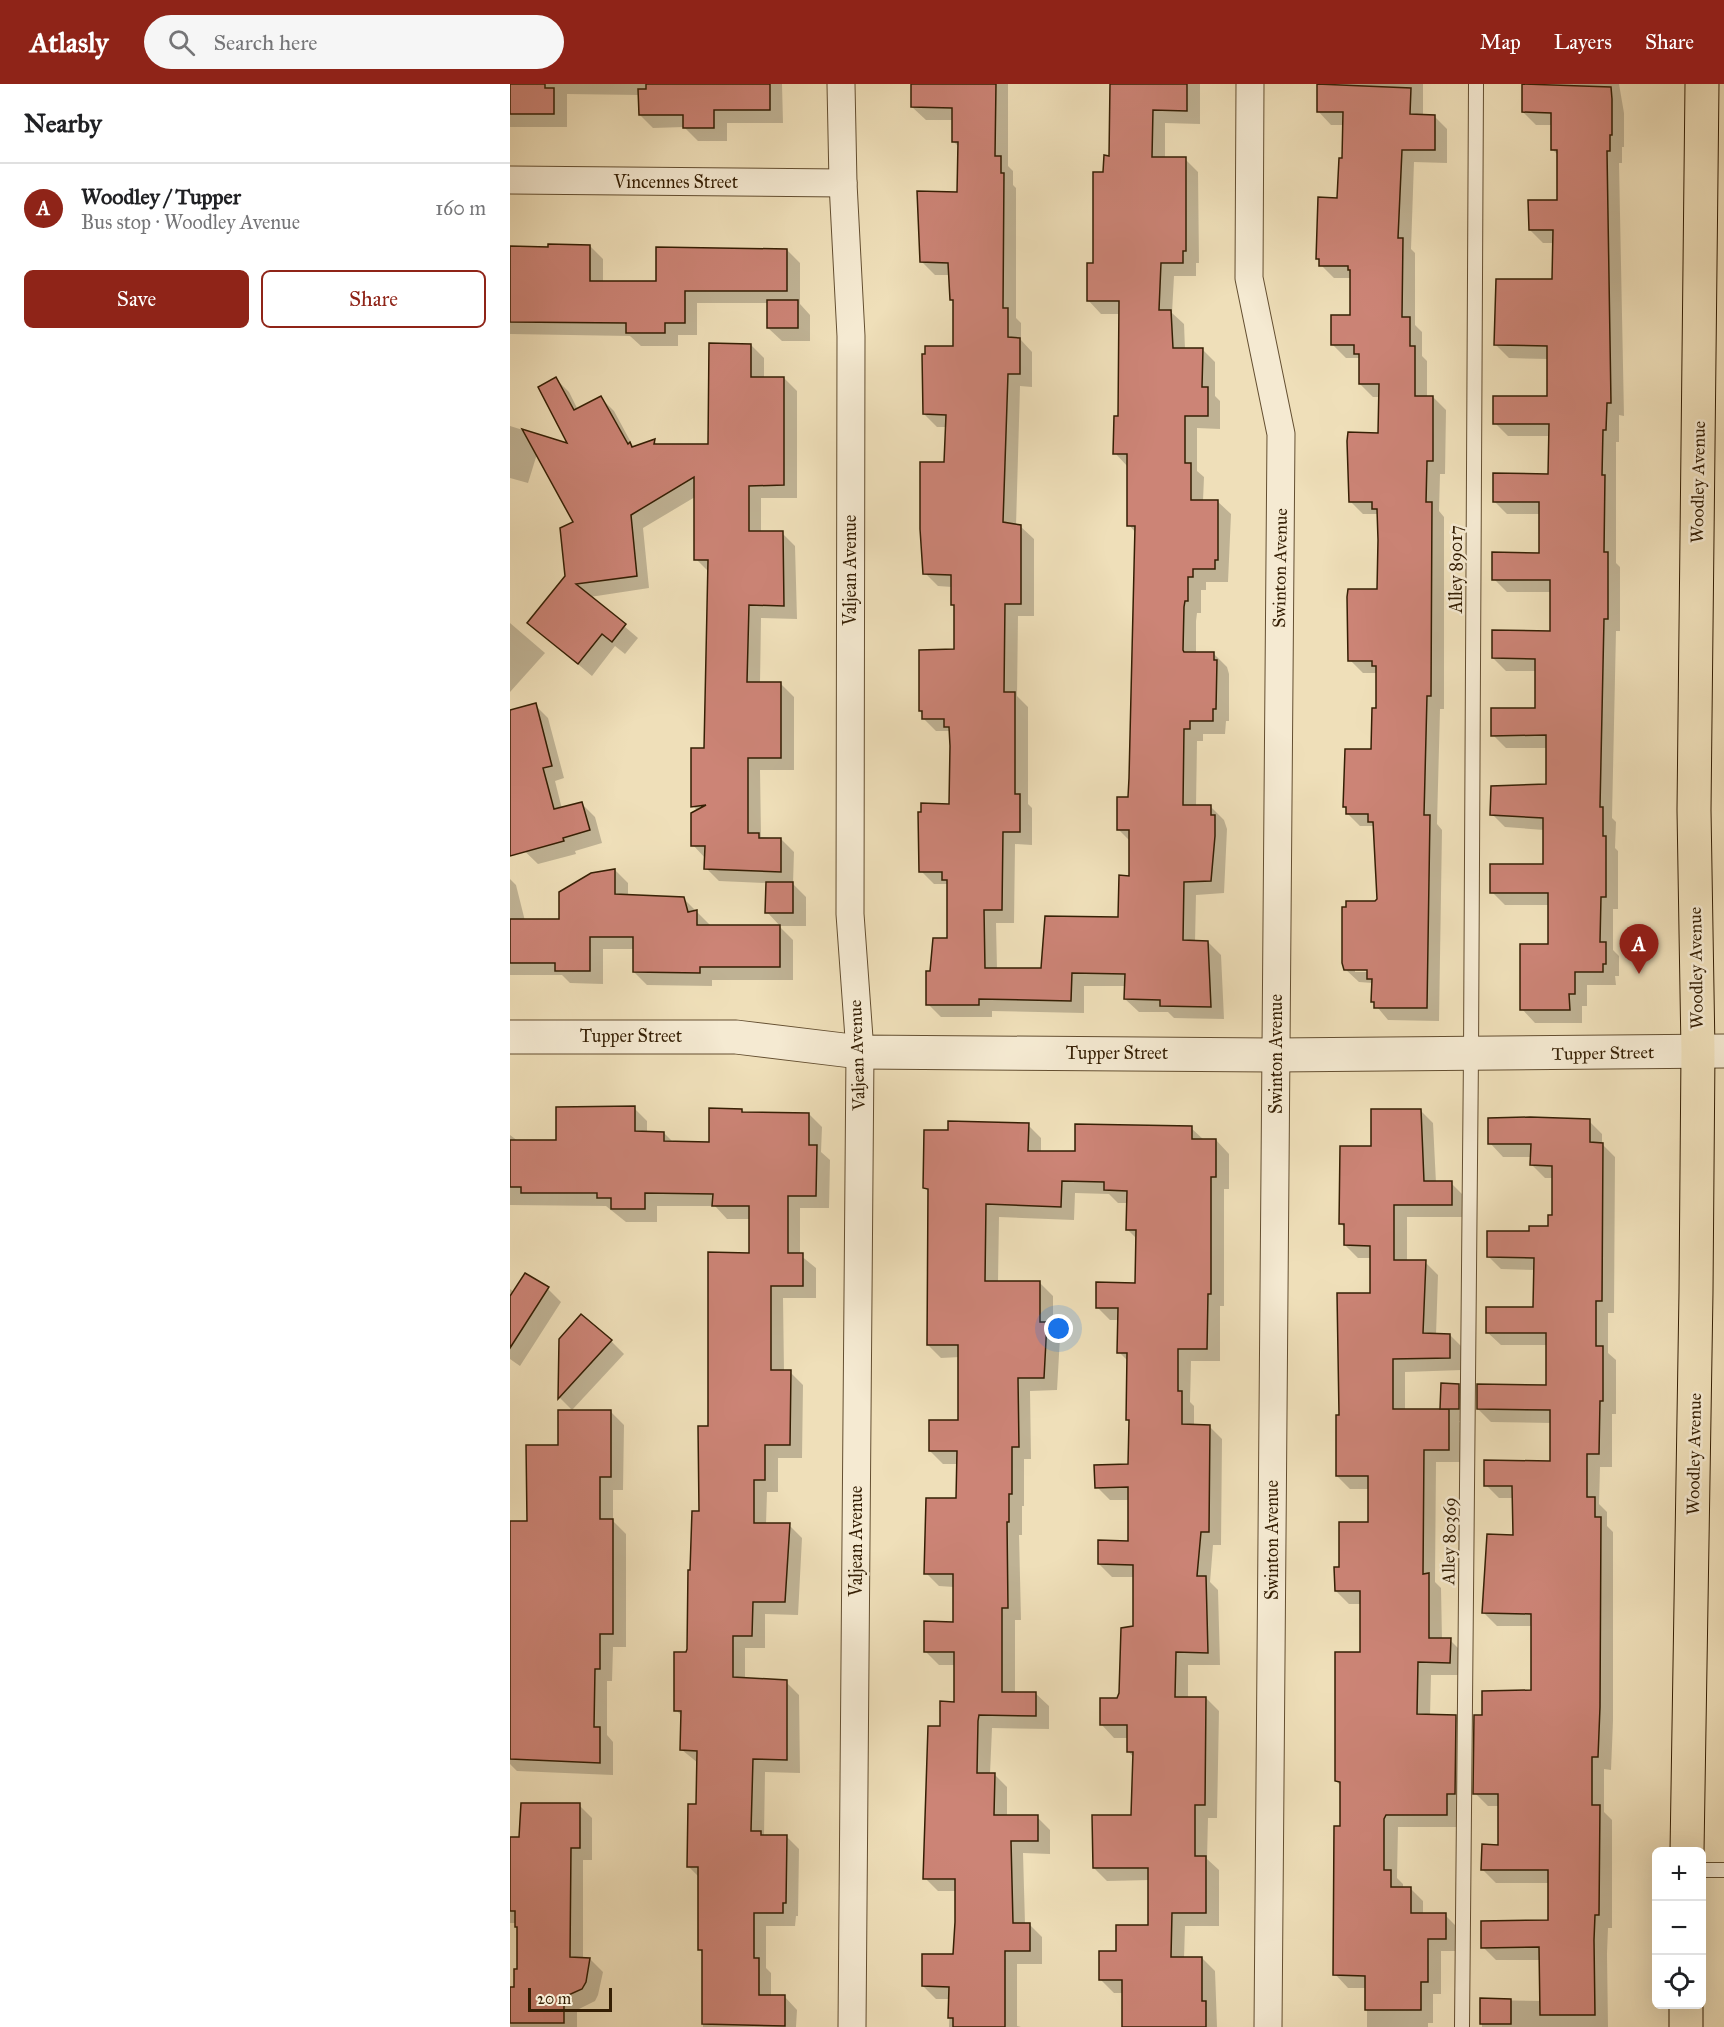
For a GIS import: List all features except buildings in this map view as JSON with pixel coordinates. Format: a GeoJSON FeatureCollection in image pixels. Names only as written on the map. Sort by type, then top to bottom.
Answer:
{"type":"FeatureCollection","features":[{"type":"Feature","properties":{"kind":"main road","name":"Woodley Avenue"},"geometry":{"type":"LineString","coordinates":[[1687,1847],[1711,1051],[1694,810],[1702,84]]}},
{"type":"Feature","properties":{"kind":"main road"},"geometry":{"type":"LineString","coordinates":[[1686,2009],[1686,2027]]}},
{"type":"Feature","properties":{"kind":"street","name":"Valjean Avenue"},"geometry":{"type":"LineString","coordinates":[[841,84],[843,183],[851,336],[850,914],[860,1052],[852,2027]]}},
{"type":"Feature","properties":{"kind":"street","name":"Swinton Avenue"},"geometry":{"type":"LineString","coordinates":[[1250,84],[1249,278],[1281,434],[1268,2027]]}},
{"type":"Feature","properties":{"kind":"street","name":"Vincennes Street"},"geometry":{"type":"LineString","coordinates":[[510,180],[843,183]]}},
{"type":"Feature","properties":{"kind":"street","name":"Tupper Street"},"geometry":{"type":"LineString","coordinates":[[510,1037],[736,1037],[860,1052],[1276,1055],[1711,1051]]}},
{"type":"Feature","properties":{"kind":"lane","name":"Alley 89017"},"geometry":{"type":"LineString","coordinates":[[1471,1054],[1476,84]]}},
{"type":"Feature","properties":{"kind":"lane","name":"Alley 80369"},"geometry":{"type":"LineString","coordinates":[[1462,2027],[1471,1054]]}},
{"type":"Feature","properties":{"kind":"lane"},"geometry":{"type":"LineString","coordinates":[[1706,1870],[1724,1870]]}},
{"type":"Feature","properties":{"kind":"place","name":"Woodley / Tupper"},"geometry":{"type":"Point","coordinates":[1639,974]}}]}
